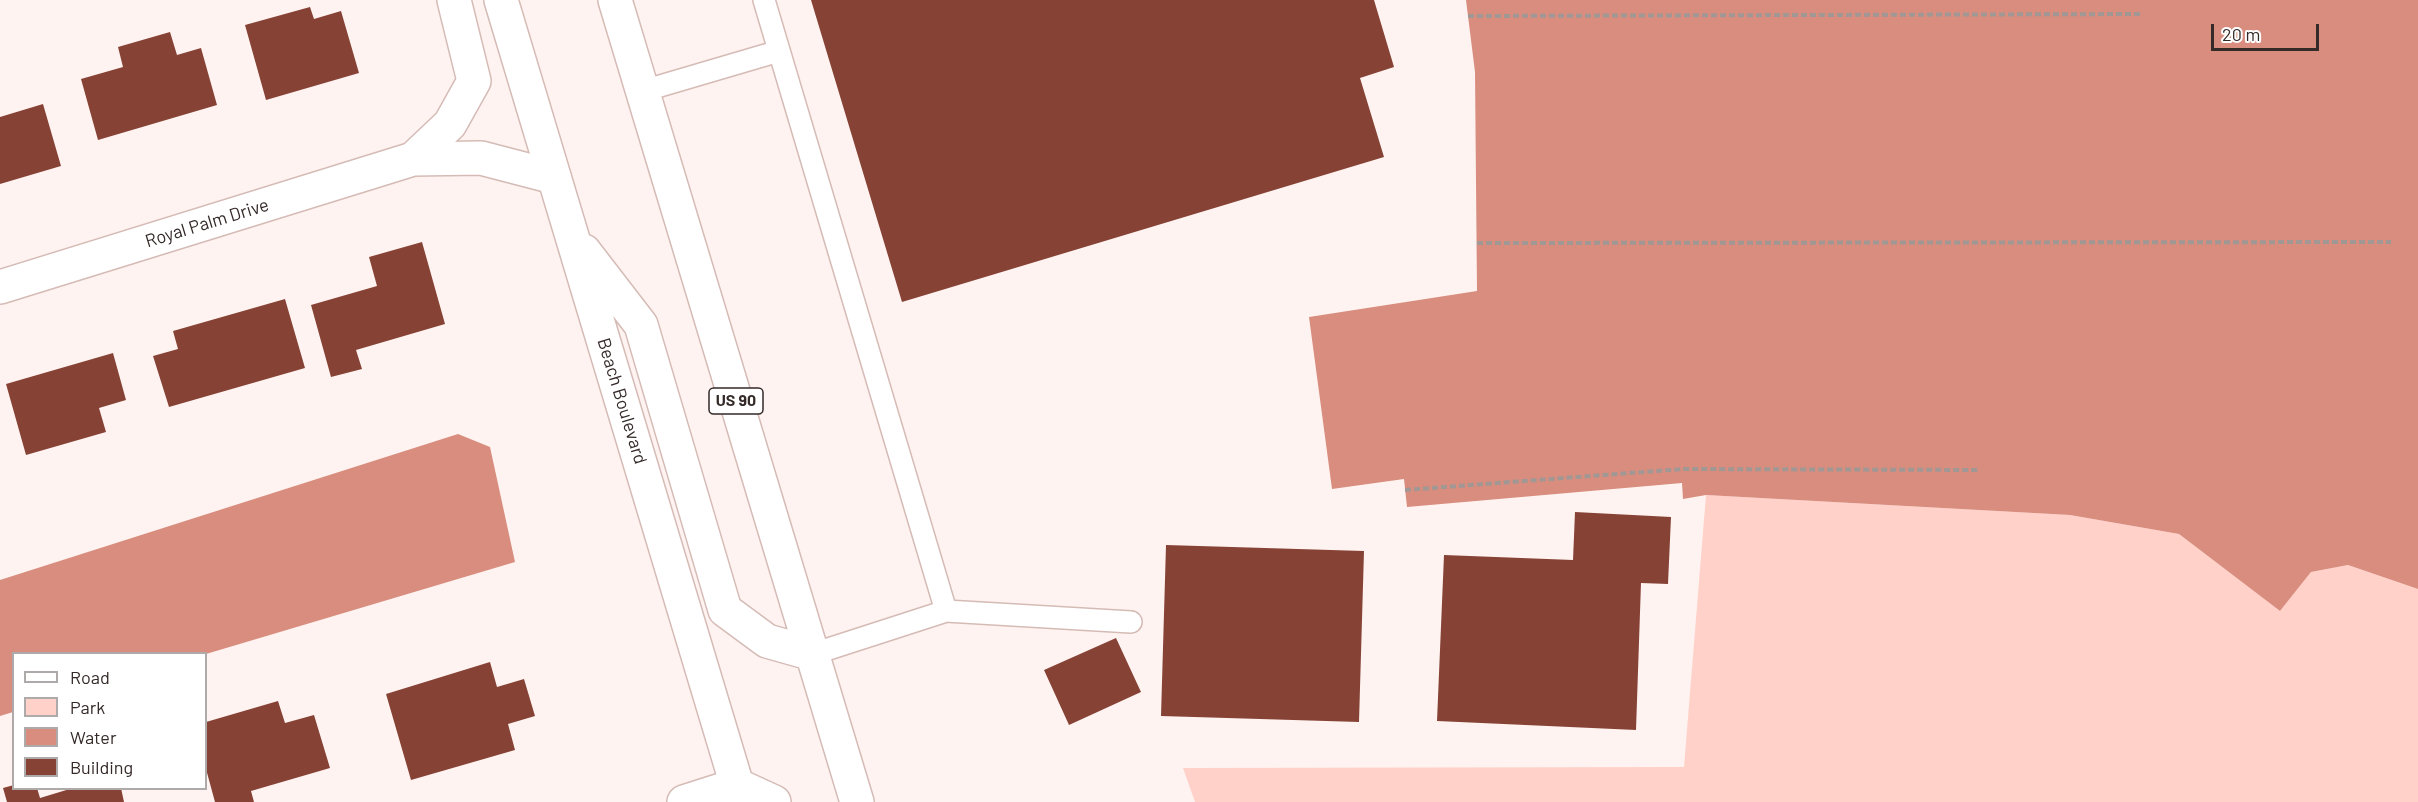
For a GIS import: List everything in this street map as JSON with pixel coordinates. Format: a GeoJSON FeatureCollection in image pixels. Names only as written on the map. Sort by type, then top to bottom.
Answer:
{"type":"FeatureCollection","features":[{"type":"Feature","properties":{"kind":"main road","name":"Royal Palm Drive"},"geometry":{"type":"LineString","coordinates":[[413,159],[450,124],[474,81],[454,0]]}},
{"type":"Feature","properties":{"kind":"main road","name":"Beach Boulevard"},"geometry":{"type":"LineString","coordinates":[[501,0],[739,794]]}},
{"type":"Feature","properties":{"kind":"main road","name":"US 90"},"geometry":{"type":"LineString","coordinates":[[615,0],[857,802]]}},
{"type":"Feature","properties":{"kind":"main road","name":"Royal Palm Drive"},"geometry":{"type":"LineString","coordinates":[[0,287],[413,159],[481,158],[554,177]]}},
{"type":"Feature","properties":{"kind":"main road"},"geometry":{"type":"LineString","coordinates":[[572,235],[641,325],[725,610],[767,640],[813,654]]}},
{"type":"Feature","properties":{"kind":"main road"},"geometry":{"type":"LineString","coordinates":[[684,802],[739,794],[774,802]]}},
{"type":"Feature","properties":{"kind":"lane"},"geometry":{"type":"LineString","coordinates":[[764,0],[946,611]]}},
{"type":"Feature","properties":{"kind":"lane"},"geometry":{"type":"LineString","coordinates":[[642,91],[779,51]]}},
{"type":"Feature","properties":{"kind":"lane"},"geometry":{"type":"LineString","coordinates":[[813,654],[946,611],[1131,622]]}},
{"type":"Feature","properties":{"kind":"path"},"geometry":{"type":"LineString","coordinates":[[1468,16],[2144,15]]}},
{"type":"Feature","properties":{"kind":"path"},"geometry":{"type":"LineString","coordinates":[[1477,243],[2391,242]]}},
{"type":"Feature","properties":{"kind":"path"},"geometry":{"type":"LineString","coordinates":[[1405,490],[1683,469],[1980,470]]}},
{"type":"Feature","properties":{"kind":"green space"},"geometry":{"type":"Polygon","coordinates":[[[1706,495],[2070,515],[2179,534],[2280,611],[2311,572],[2348,565],[2418,589],[2418,802],[1195,802],[1183,768],[1684,767],[1706,495]]]}},
{"type":"Feature","properties":{"kind":"water"},"geometry":{"type":"Polygon","coordinates":[[[1466,0],[2418,0],[2418,589],[2348,565],[2311,572],[2280,611],[2179,534],[2070,515],[1706,495],[1683,499],[1682,483],[1407,507],[1404,479],[1332,489],[1309,317],[1477,291],[1475,72],[1466,0]]]}},
{"type":"Feature","properties":{"kind":"water"},"geometry":{"type":"Polygon","coordinates":[[[458,434],[490,447],[515,562],[207,654],[12,652],[12,712],[0,716],[0,580],[458,434]]]}},
{"type":"Feature","properties":{"kind":"building"},"geometry":{"type":"Polygon","coordinates":[[[811,0],[1374,0],[1394,67],[1360,78],[1384,157],[902,302],[811,0]]]}},
{"type":"Feature","properties":{"kind":"building"},"geometry":{"type":"Polygon","coordinates":[[[310,7],[314,19],[341,11],[359,73],[266,100],[245,25],[310,7]]]}},
{"type":"Feature","properties":{"kind":"building"},"geometry":{"type":"Polygon","coordinates":[[[170,32],[177,55],[201,48],[217,105],[98,140],[81,79],[123,67],[118,47],[170,32]]]}},
{"type":"Feature","properties":{"kind":"building"},"geometry":{"type":"Polygon","coordinates":[[[43,104],[61,166],[0,184],[0,117],[43,104]]]}},
{"type":"Feature","properties":{"kind":"building"},"geometry":{"type":"Polygon","coordinates":[[[422,242],[445,324],[356,350],[362,369],[331,377],[311,305],[377,286],[369,257],[422,242]]]}},
{"type":"Feature","properties":{"kind":"building"},"geometry":{"type":"Polygon","coordinates":[[[285,299],[305,368],[169,407],[153,356],[178,349],[173,331],[285,299]]]}},
{"type":"Feature","properties":{"kind":"building"},"geometry":{"type":"Polygon","coordinates":[[[113,353],[126,400],[99,408],[106,432],[26,455],[6,384],[113,353]]]}},
{"type":"Feature","properties":{"kind":"building"},"geometry":{"type":"Polygon","coordinates":[[[1575,512],[1671,517],[1668,584],[1641,583],[1636,730],[1437,721],[1444,555],[1573,560],[1575,512]]]}},
{"type":"Feature","properties":{"kind":"building"},"geometry":{"type":"Polygon","coordinates":[[[1166,545],[1364,551],[1359,722],[1161,716],[1166,545]]]}},
{"type":"Feature","properties":{"kind":"building"},"geometry":{"type":"Polygon","coordinates":[[[1116,638],[1141,692],[1069,725],[1044,670],[1116,638]]]}},
{"type":"Feature","properties":{"kind":"building"},"geometry":{"type":"Polygon","coordinates":[[[490,662],[497,687],[524,679],[535,716],[508,724],[515,750],[411,780],[386,694],[490,662]]]}},
{"type":"Feature","properties":{"kind":"building"},"geometry":{"type":"Polygon","coordinates":[[[278,701],[285,723],[314,715],[330,768],[251,791],[254,802],[215,802],[207,773],[207,722],[278,701]]]}},
{"type":"Feature","properties":{"kind":"building"},"geometry":{"type":"Polygon","coordinates":[[[12,786],[12,790],[38,790],[40,798],[66,790],[121,790],[124,802],[7,802],[3,788],[12,786]]]}}]}
